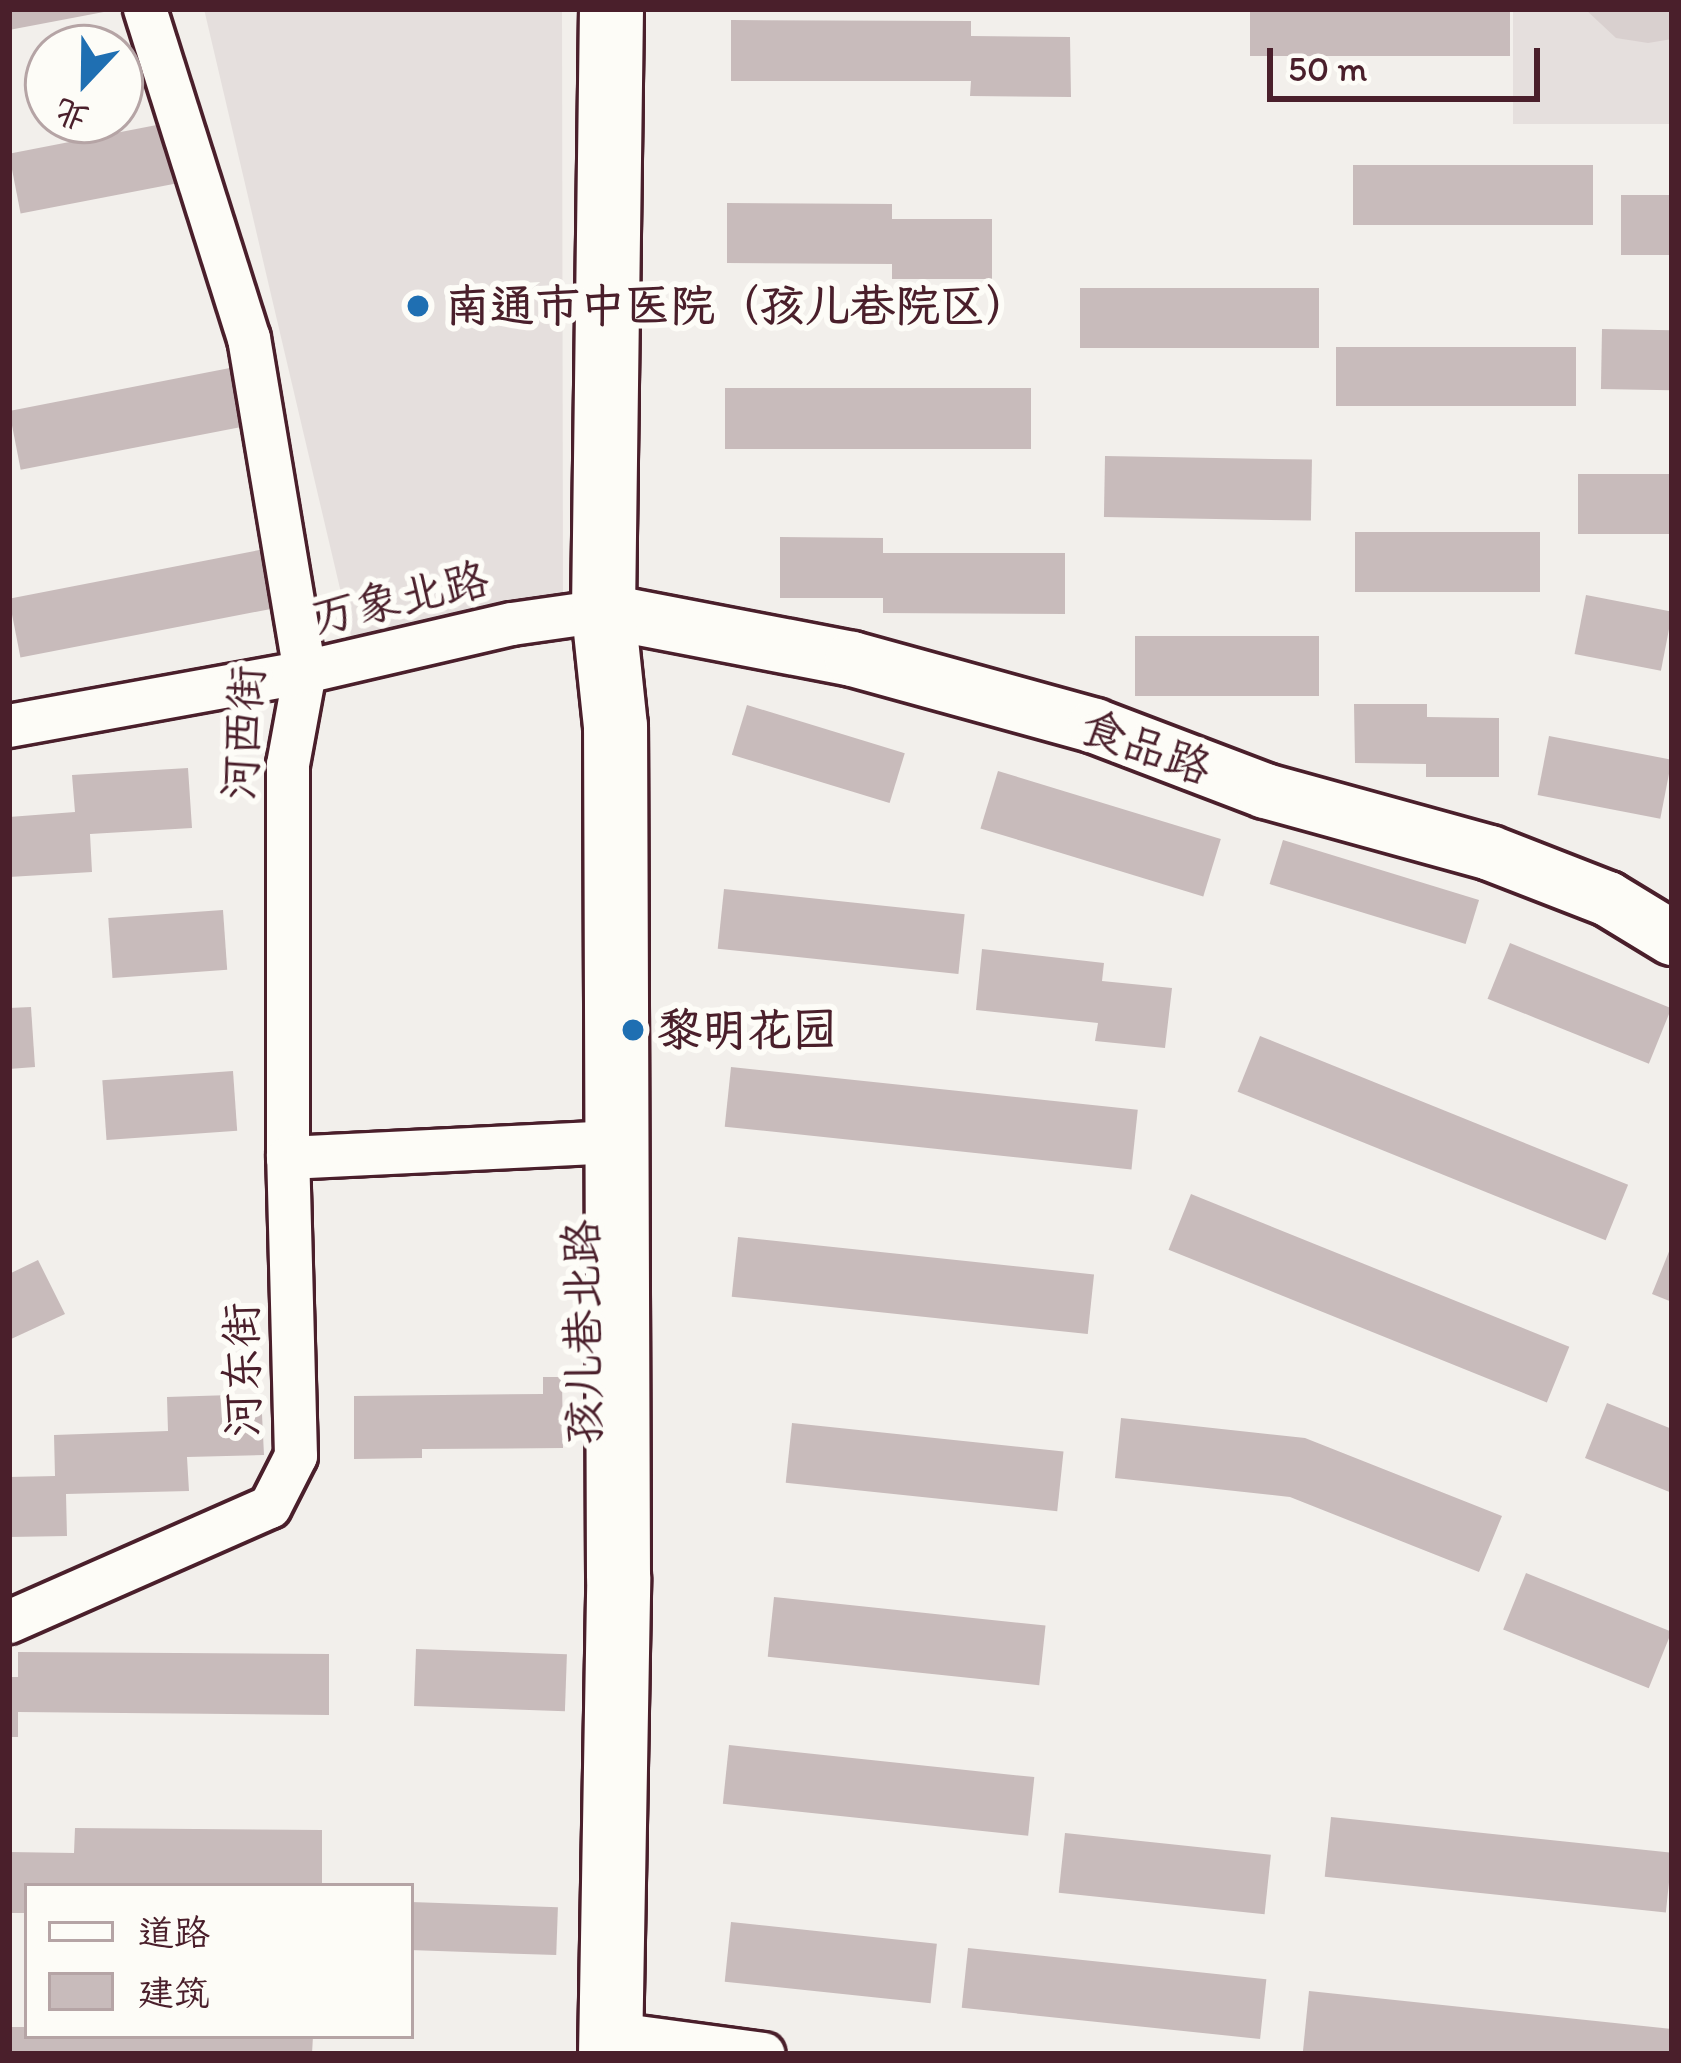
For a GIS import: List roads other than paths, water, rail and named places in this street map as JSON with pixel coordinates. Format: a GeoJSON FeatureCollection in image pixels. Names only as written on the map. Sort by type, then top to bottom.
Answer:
{"type":"FeatureCollection","features":[{"type":"Feature","properties":{"kind":"main road","name":"孩儿巷北路"},"geometry":{"type":"LineString","coordinates":[[598,2047],[617,1577],[597,1143],[615,726],[603,611],[611,9]]}},
{"type":"Feature","properties":{"kind":"street","name":"河西街"},"geometry":{"type":"LineString","coordinates":[[145,9],[249,338],[304,672],[288,765],[288,1158]]}},
{"type":"Feature","properties":{"kind":"street","name":"万象北路"},"geometry":{"type":"LineString","coordinates":[[9,726],[304,672],[512,624],[603,611]]}},
{"type":"Feature","properties":{"kind":"street","name":"食品路"},"geometry":{"type":"LineString","coordinates":[[603,611],[852,659],[1095,726],[1265,791],[1490,853],[1608,899],[1672,938]]}},
{"type":"Feature","properties":{"kind":"street"},"geometry":{"type":"LineString","coordinates":[[288,1158],[597,1143]]}},
{"type":"Feature","properties":{"kind":"street","name":"河东街"},"geometry":{"type":"LineString","coordinates":[[9,1622],[270,1507],[296,1456],[288,1158]]}},
{"type":"Feature","properties":{"kind":"street"},"geometry":{"type":"LineString","coordinates":[[598,2047],[764,2054]]}},
{"type":"Feature","properties":{"kind":"place","name":"南通市中医院（孩儿巷院区）"},"geometry":{"type":"Point","coordinates":[418,306]}},
{"type":"Feature","properties":{"kind":"place","name":"黎明花园"},"geometry":{"type":"Point","coordinates":[633,1030]}}]}
